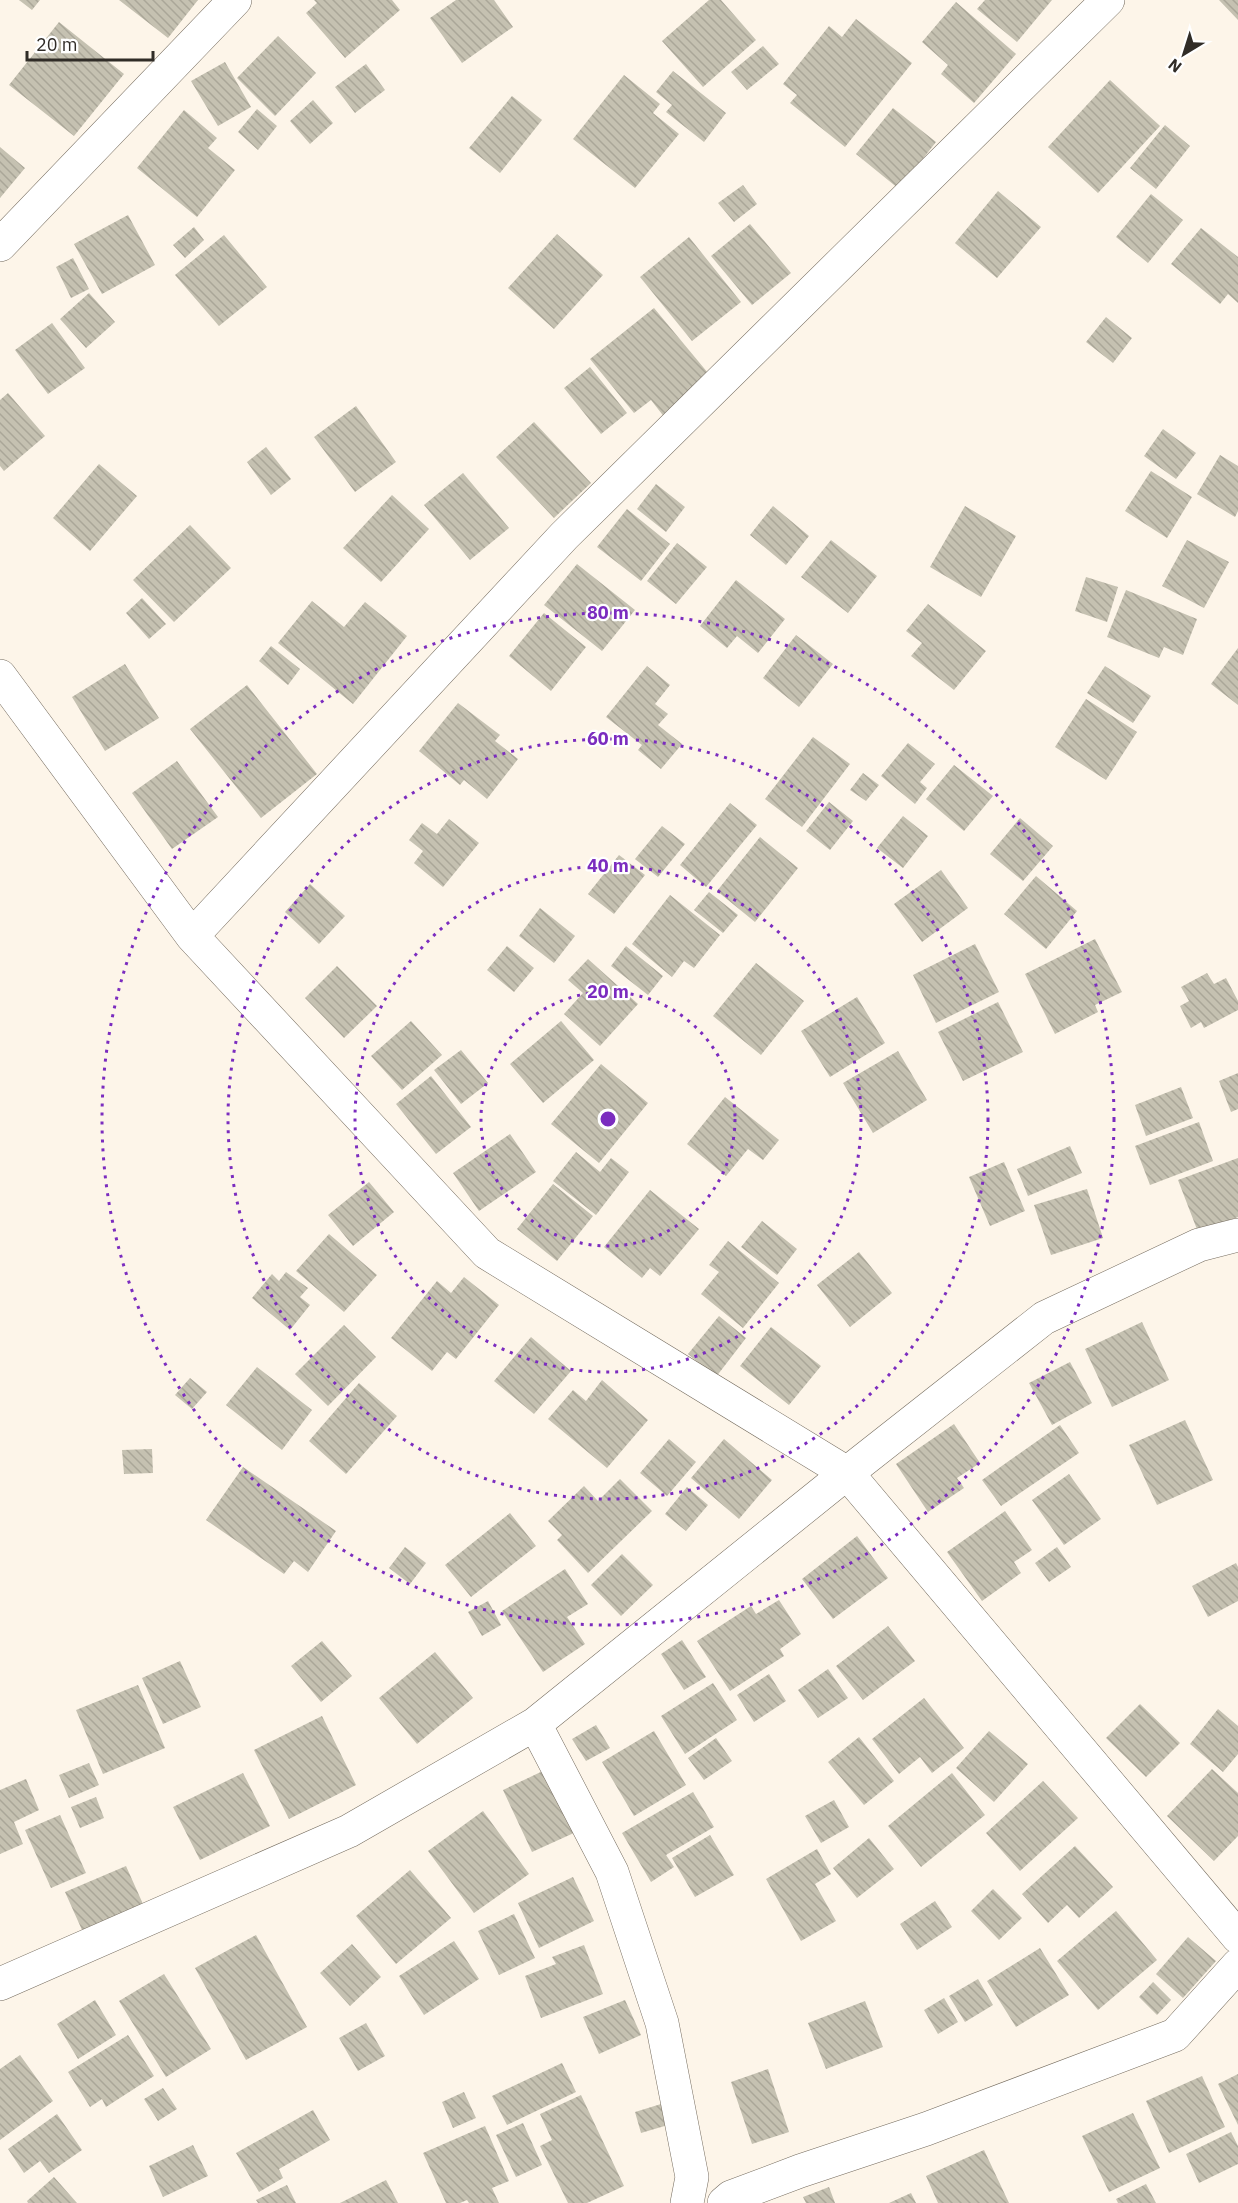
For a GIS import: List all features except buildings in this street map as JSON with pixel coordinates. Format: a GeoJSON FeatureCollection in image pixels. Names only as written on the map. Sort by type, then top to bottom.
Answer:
{"type":"FeatureCollection","features":[{"type":"Feature","properties":{"kind":"street"},"geometry":{"type":"LineString","coordinates":[[0,245],[235,0]]}},
{"type":"Feature","properties":{"kind":"street"},"geometry":{"type":"LineString","coordinates":[[192,936],[564,536],[1108,0]]}},
{"type":"Feature","properties":{"kind":"street"},"geometry":{"type":"LineString","coordinates":[[0,676],[192,936],[487,1253],[847,1473],[1238,1937]]}},
{"type":"Feature","properties":{"kind":"street"},"geometry":{"type":"LineString","coordinates":[[0,1984],[349,1831],[535,1724],[1044,1318],[1199,1245],[1238,1235]]}},
{"type":"Feature","properties":{"kind":"street"},"geometry":{"type":"LineString","coordinates":[[535,1724],[612,1872],[662,2023],[692,2177],[687,2203]]}},
{"type":"Feature","properties":{"kind":"street"},"geometry":{"type":"LineString","coordinates":[[724,2203],[731,2197],[800,2171],[926,2129],[1175,2035],[1238,1965]]}}]}
